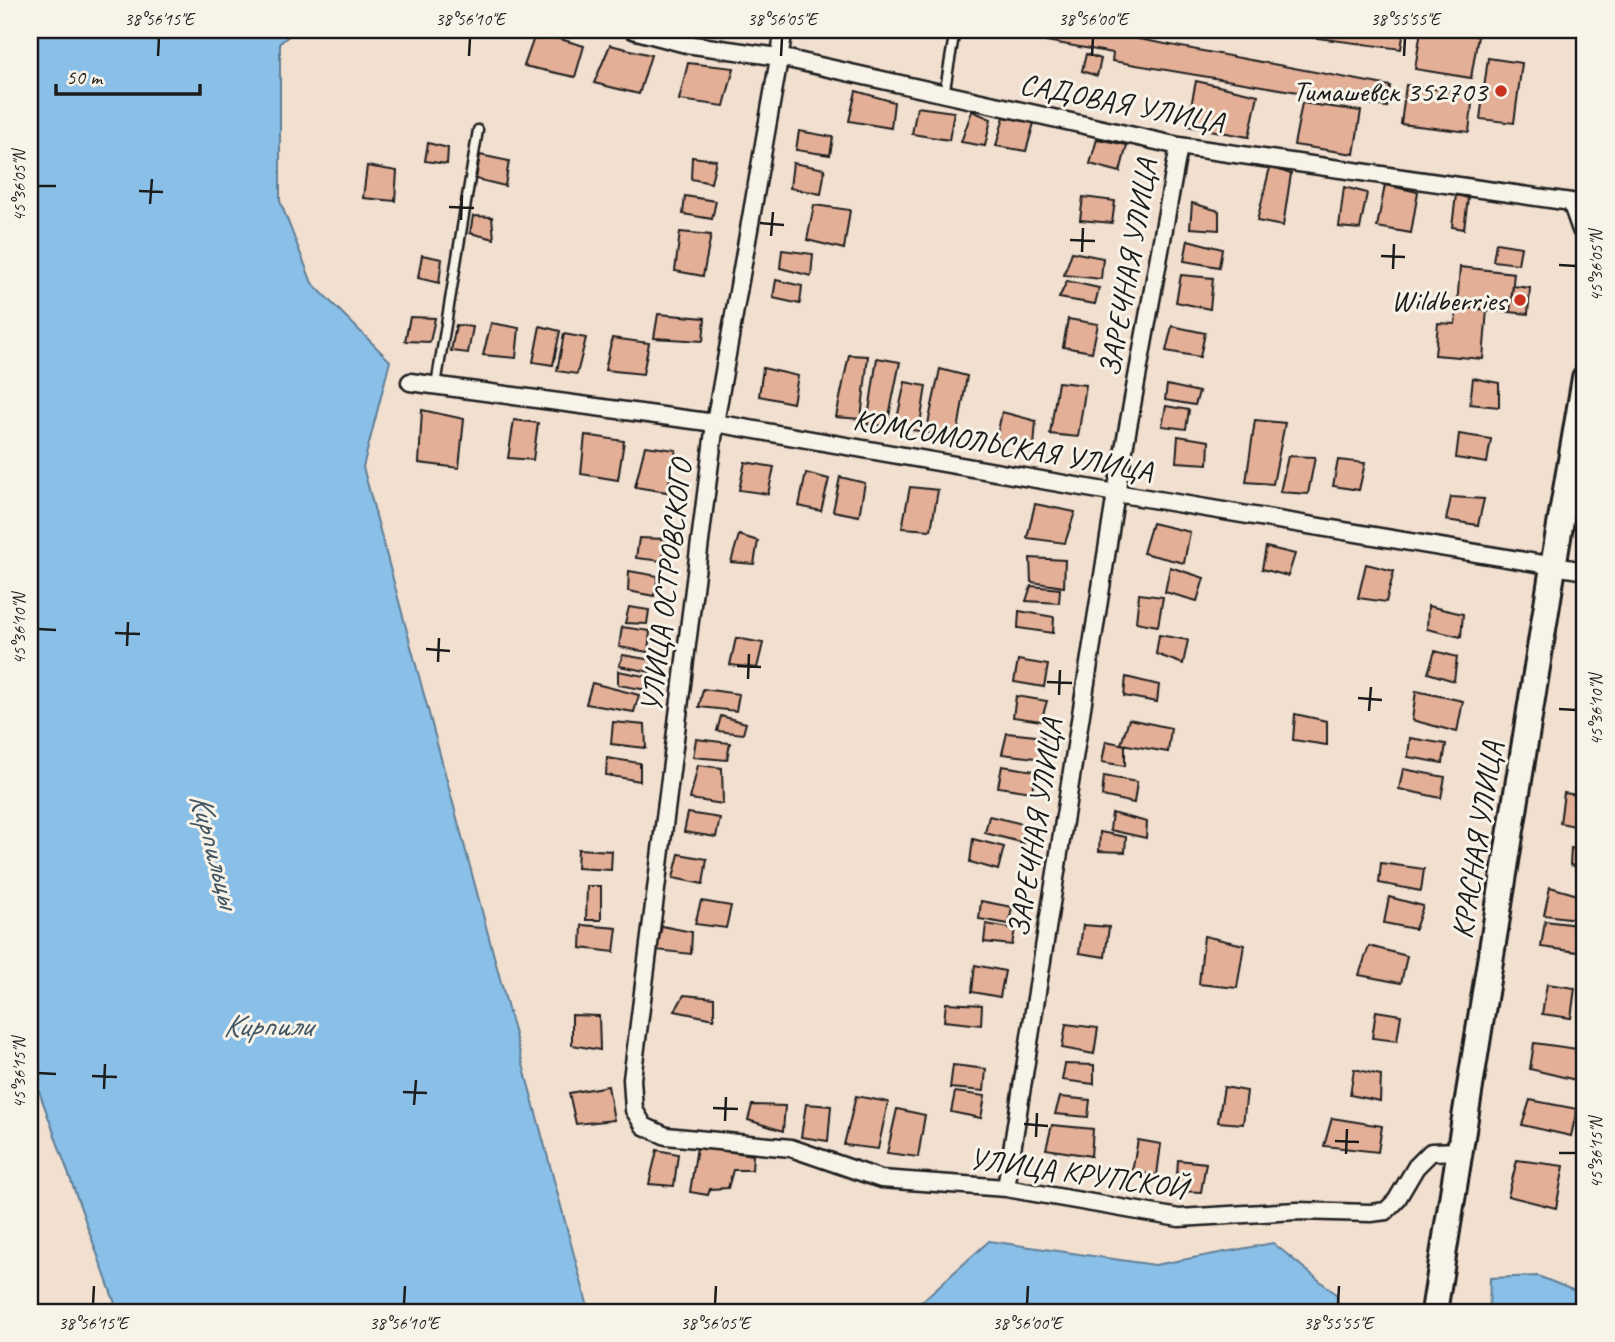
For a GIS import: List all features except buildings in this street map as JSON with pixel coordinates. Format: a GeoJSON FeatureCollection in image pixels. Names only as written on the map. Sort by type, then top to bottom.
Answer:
{"type":"FeatureCollection","features":[{"type":"Feature","properties":{"kind":"main road","name":"КРАСНАЯ УЛИЦА"},"geometry":{"type":"LineString","coordinates":[[1434,1312],[1585,378]]}},
{"type":"Feature","properties":{"kind":"street","name":"САДОВАЯ УЛИЦА"},"geometry":{"type":"LineString","coordinates":[[633,30],[686,44],[779,57],[1179,146],[1571,202],[1581,230],[1585,231]]}},
{"type":"Feature","properties":{"kind":"street","name":"УЛИЦА ОСТРОВСКОГО"},"geometry":{"type":"LineString","coordinates":[[666,1136],[644,1126],[634,1110],[632,1079],[715,423],[784,30]]}},
{"type":"Feature","properties":{"kind":"street","name":"ЗАРЕЧНАЯ УЛИЦА"},"geometry":{"type":"LineString","coordinates":[[1006,1188],[1116,494],[1179,146]]}},
{"type":"Feature","properties":{"kind":"street","name":"КОМСОМОЛЬСКАЯ УЛИЦА"},"geometry":{"type":"LineString","coordinates":[[410,382],[715,423],[1116,494],[1585,571]]}},
{"type":"Feature","properties":{"kind":"street","name":"УЛИЦА КРУПСКОЙ"},"geometry":{"type":"LineString","coordinates":[[666,1136],[791,1148],[881,1179],[1006,1188],[1179,1218],[1297,1211],[1386,1211],[1396,1201],[1416,1167],[1431,1152],[1459,1151]]}},
{"type":"Feature","properties":{"kind":"lane"},"geometry":{"type":"LineString","coordinates":[[944,95],[955,30]]}},
{"type":"Feature","properties":{"kind":"lane"},"geometry":{"type":"LineString","coordinates":[[436,385],[478,130]]}},
{"type":"Feature","properties":{"kind":"water","name":"Кирпили"},"geometry":{"type":"Polygon","coordinates":[[[30,30],[296,30],[280,43],[280,201],[312,283],[390,361],[363,467],[589,1311],[607,1312],[118,1312],[30,1066],[30,30]]]}},
{"type":"Feature","properties":{"kind":"water"},"geometry":{"type":"Polygon","coordinates":[[[989,1241],[1155,1265],[1273,1243],[1336,1294],[1340,1312],[910,1312],[989,1241]]]}},
{"type":"Feature","properties":{"kind":"water"},"geometry":{"type":"Polygon","coordinates":[[[1538,1276],[1585,1295],[1585,1312],[1489,1312],[1490,1278],[1538,1276]]]}},
{"type":"Feature","properties":{"kind":"place","name":"Тимашевск 352703"},"geometry":{"type":"Point","coordinates":[1501,91]}},
{"type":"Feature","properties":{"kind":"place","name":"Wildberries"},"geometry":{"type":"Point","coordinates":[1520,300]}},
{"type":"Feature","properties":{"kind":"water label","name":"Кирпильцы"},"geometry":{"type":"Point","coordinates":[215,850]}}]}
